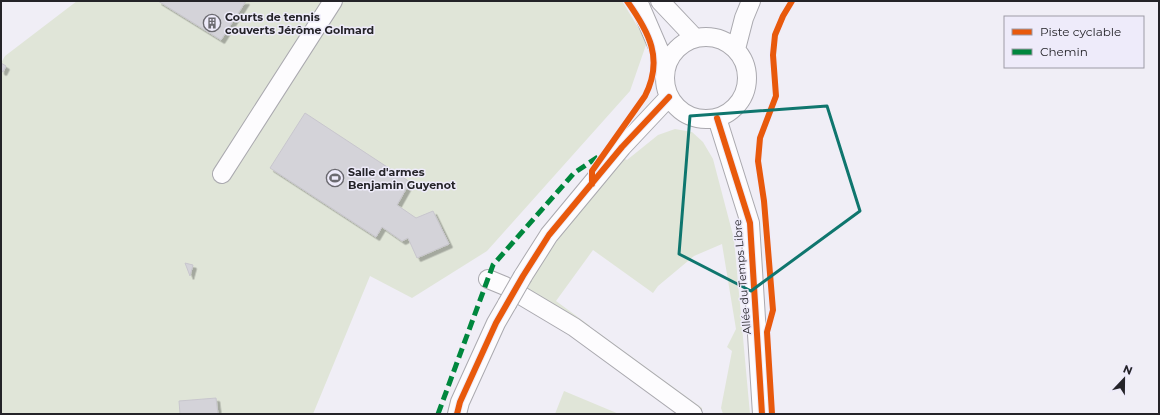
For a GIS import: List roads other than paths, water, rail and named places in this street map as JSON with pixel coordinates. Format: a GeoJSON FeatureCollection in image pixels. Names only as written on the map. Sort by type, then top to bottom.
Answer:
{"type":"FeatureCollection","features":[{"type":"Feature","properties":{"kind":"street"},"geometry":{"type":"LineString","coordinates":[[222,174],[333,1]]}},
{"type":"Feature","properties":{"kind":"street"},"geometry":{"type":"LineString","coordinates":[[638,1],[666,66]]}},
{"type":"Feature","properties":{"kind":"street"},"geometry":{"type":"LineString","coordinates":[[660,1],[695,38]]}},
{"type":"Feature","properties":{"kind":"street"},"geometry":{"type":"LineString","coordinates":[[736,49],[744,18],[751,1]]}},
{"type":"Feature","properties":{"kind":"street"},"geometry":{"type":"LineString","coordinates":[[706,36],[727,42],[736,49],[743,58],[747,70],[748,83],[745,95],[738,105],[728,113],[717,118],[703,120],[689,116],[678,108],[669,97],[665,82],[666,66],[672,54],[683,44],[695,38],[706,36]]}},
{"type":"Feature","properties":{"kind":"street"},"geometry":{"type":"LineString","coordinates":[[457,414],[460,402],[496,323],[511,295],[549,235],[622,147],[669,97]]}},
{"type":"Feature","properties":{"kind":"street","name":"Allée du Temps Libre"},"geometry":{"type":"LineString","coordinates":[[717,118],[750,223],[762,414]]}},
{"type":"Feature","properties":{"kind":"street"},"geometry":{"type":"LineString","coordinates":[[488,279],[511,295],[574,327],[693,414]]}},
{"type":"Feature","properties":{"kind":"place","name":"Courts de tennis couverts Jérôme Golmard"},"geometry":{"type":"Point","coordinates":[212,23]}},
{"type":"Feature","properties":{"kind":"place","name":"Salle d'armes Benjamin Guyenot"},"geometry":{"type":"Point","coordinates":[335,178]}}]}
